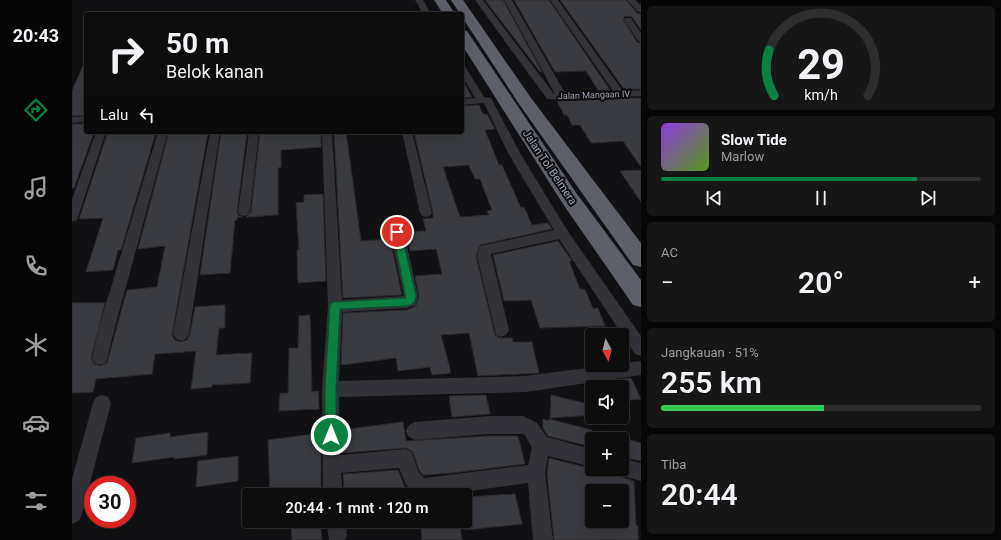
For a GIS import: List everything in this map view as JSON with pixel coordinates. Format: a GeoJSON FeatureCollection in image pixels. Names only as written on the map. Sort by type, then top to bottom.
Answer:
{"type":"FeatureCollection","features":[{"type":"Feature","properties":{"kind":"highway"},"geometry":{"type":"LineString","coordinates":[[440,0],[448,12]]}},
{"type":"Feature","properties":{"kind":"highway","name":"Jalan Tol Belmera"},"geometry":{"type":"LineString","coordinates":[[457,0],[525,101],[641,259]]}},
{"type":"Feature","properties":{"kind":"highway","name":"Jalan Tol Belmera"},"geometry":{"type":"LineString","coordinates":[[464,37],[570,199],[641,298]]}},
{"type":"Feature","properties":{"kind":"street"},"geometry":{"type":"LineString","coordinates":[[419,0],[426,12]]}},
{"type":"Feature","properties":{"kind":"street","name":"Jalan Mangaan IV"},"geometry":{"type":"LineString","coordinates":[[479,0],[549,97],[641,93]]}},
{"type":"Feature","properties":{"kind":"street"},"geometry":{"type":"LineString","coordinates":[[508,0],[562,97]]}},
{"type":"Feature","properties":{"kind":"street"},"geometry":{"type":"LineString","coordinates":[[554,0],[620,94]]}},
{"type":"Feature","properties":{"kind":"street"},"geometry":{"type":"LineString","coordinates":[[631,0],[641,10]]}},
{"type":"Feature","properties":{"kind":"street"},"geometry":{"type":"LineString","coordinates":[[628,20],[641,39]]}},
{"type":"Feature","properties":{"kind":"street"},"geometry":{"type":"LineString","coordinates":[[464,71],[484,100],[562,234],[641,349]]}},
{"type":"Feature","properties":{"kind":"street"},"geometry":{"type":"LineString","coordinates":[[464,102],[484,100]]}},
{"type":"Feature","properties":{"kind":"street"},"geometry":{"type":"LineString","coordinates":[[72,120],[84,119]]}},
{"type":"Feature","properties":{"kind":"street"},"geometry":{"type":"LineString","coordinates":[[72,217],[100,134]]}},
{"type":"Feature","properties":{"kind":"street"},"geometry":{"type":"LineString","coordinates":[[100,358],[107,327],[163,134]]}},
{"type":"Feature","properties":{"kind":"street"},"geometry":{"type":"LineString","coordinates":[[181,334],[215,134]]}},
{"type":"Feature","properties":{"kind":"street"},"geometry":{"type":"LineString","coordinates":[[244,212],[254,134]]}},
{"type":"Feature","properties":{"kind":"street"},"geometry":{"type":"LineString","coordinates":[[327,134],[335,306],[330,389],[333,488]]}},
{"type":"Feature","properties":{"kind":"street"},"geometry":{"type":"LineString","coordinates":[[408,134],[426,213]]}},
{"type":"Feature","properties":{"kind":"street"},"geometry":{"type":"LineString","coordinates":[[335,306],[407,302],[411,300],[397,232]]}},
{"type":"Feature","properties":{"kind":"street"},"geometry":{"type":"LineString","coordinates":[[502,330],[484,256],[485,250],[562,234]]}},
{"type":"Feature","properties":{"kind":"street"},"geometry":{"type":"LineString","coordinates":[[330,389],[526,384],[641,368]]}},
{"type":"Feature","properties":{"kind":"street"},"geometry":{"type":"LineString","coordinates":[[72,514],[102,403]]}},
{"type":"Feature","properties":{"kind":"street"},"geometry":{"type":"LineString","coordinates":[[415,431],[490,425],[523,425],[531,429],[541,445],[536,473],[543,540]]}},
{"type":"Feature","properties":{"kind":"street"},"geometry":{"type":"LineString","coordinates":[[541,445],[585,456]]}},
{"type":"Feature","properties":{"kind":"street"},"geometry":{"type":"LineString","coordinates":[[331,466],[406,458],[411,477],[422,488],[536,473]]}},
{"type":"Feature","properties":{"kind":"street"},"geometry":{"type":"LineString","coordinates":[[629,469],[641,472]]}},
{"type":"Feature","properties":{"kind":"building"},"geometry":{"type":"Polygon","coordinates":[[[485,0],[503,0],[542,72],[540,72],[485,0]]]}},
{"type":"Feature","properties":{"kind":"building"},"geometry":{"type":"Polygon","coordinates":[[[514,0],[549,0],[610,90],[598,90],[586,71],[555,72],[514,0]]]}},
{"type":"Feature","properties":{"kind":"building"},"geometry":{"type":"Polygon","coordinates":[[[560,0],[626,0],[637,13],[641,14],[641,30],[632,17],[625,16],[623,19],[637,42],[641,43],[641,89],[624,89],[560,0]]]}},
{"type":"Feature","properties":{"kind":"building"},"geometry":{"type":"Polygon","coordinates":[[[84,63],[84,115],[72,116],[72,91],[84,63]]]}},
{"type":"Feature","properties":{"kind":"building"},"geometry":{"type":"Polygon","coordinates":[[[464,83],[472,97],[464,98],[464,83]]]}},
{"type":"Feature","properties":{"kind":"building"},"geometry":{"type":"Polygon","coordinates":[[[641,98],[641,167],[623,141],[591,143],[580,125],[572,125],[567,115],[564,115],[557,101],[641,98]]]}},
{"type":"Feature","properties":{"kind":"building"},"geometry":{"type":"Polygon","coordinates":[[[479,105],[483,114],[487,114],[495,129],[485,130],[499,165],[502,165],[521,208],[524,207],[532,225],[548,223],[552,229],[480,245],[476,256],[495,335],[500,338],[512,338],[513,342],[532,342],[539,373],[478,376],[469,333],[441,335],[451,373],[432,375],[430,367],[398,371],[396,358],[341,365],[343,313],[407,310],[416,306],[419,296],[415,276],[442,274],[436,249],[410,251],[406,232],[426,231],[423,219],[433,218],[414,134],[464,134],[464,106],[479,105]],[[469,165],[443,167],[460,217],[489,215],[487,211],[492,210],[480,179],[475,179],[469,165]]]}},
{"type":"Feature","properties":{"kind":"building"},"geometry":{"type":"Polygon","coordinates":[[[72,124],[84,124],[84,134],[93,134],[74,188],[72,188],[72,124]]]}},
{"type":"Feature","properties":{"kind":"building"},"geometry":{"type":"Polygon","coordinates":[[[107,134],[155,134],[121,250],[118,250],[113,270],[86,272],[103,218],[79,219],[107,134]]]}},
{"type":"Feature","properties":{"kind":"building"},"geometry":{"type":"Polygon","coordinates":[[[168,134],[208,134],[172,335],[175,340],[180,342],[187,340],[190,334],[195,307],[225,305],[225,328],[219,328],[216,355],[252,353],[250,383],[212,385],[212,387],[191,389],[196,351],[155,354],[152,374],[96,379],[93,392],[72,393],[72,303],[105,303],[91,358],[94,364],[100,366],[107,363],[127,290],[157,287],[165,246],[138,249],[168,134]]]}},
{"type":"Feature","properties":{"kind":"building"},"geometry":{"type":"Polygon","coordinates":[[[221,134],[247,134],[237,212],[239,216],[243,217],[237,217],[237,220],[235,220],[230,273],[200,275],[221,134]]]}},
{"type":"Feature","properties":{"kind":"building"},"geometry":{"type":"Polygon","coordinates":[[[260,134],[321,134],[321,147],[281,150],[281,167],[278,168],[278,215],[246,217],[251,212],[260,134]]]}},
{"type":"Feature","properties":{"kind":"building"},"geometry":{"type":"Polygon","coordinates":[[[334,134],[346,134],[361,241],[390,239],[402,295],[343,298],[334,134]]]}},
{"type":"Feature","properties":{"kind":"building"},"geometry":{"type":"Polygon","coordinates":[[[641,170],[641,202],[620,171],[641,170]]]}},
{"type":"Feature","properties":{"kind":"building"},"geometry":{"type":"Polygon","coordinates":[[[323,194],[326,281],[298,283],[297,250],[299,250],[296,203],[304,202],[304,195],[323,194]]]}},
{"type":"Feature","properties":{"kind":"building"},"geometry":{"type":"Polygon","coordinates":[[[558,241],[572,261],[569,261],[580,289],[585,289],[593,309],[598,308],[605,326],[540,328],[531,300],[504,301],[493,255],[558,241]]]}},
{"type":"Feature","properties":{"kind":"building"},"geometry":{"type":"Polygon","coordinates":[[[310,315],[312,392],[318,391],[319,409],[279,411],[280,393],[288,393],[289,348],[298,348],[299,316],[310,315]]]}},
{"type":"Feature","properties":{"kind":"building"},"geometry":{"type":"Polygon","coordinates":[[[631,378],[641,399],[629,400],[629,380],[622,379],[631,378]]]}},
{"type":"Feature","properties":{"kind":"building"},"geometry":{"type":"Polygon","coordinates":[[[486,395],[490,414],[452,417],[449,396],[486,395]]]}},
{"type":"Feature","properties":{"kind":"building"},"geometry":{"type":"Polygon","coordinates":[[[551,395],[585,403],[585,416],[550,418],[551,395]]]}},
{"type":"Feature","properties":{"kind":"building"},"geometry":{"type":"Polygon","coordinates":[[[543,419],[549,421],[549,419],[592,430],[592,432],[585,432],[585,445],[548,436],[543,428],[543,419]]]}},
{"type":"Feature","properties":{"kind":"building"},"geometry":{"type":"Polygon","coordinates":[[[403,422],[406,441],[489,436],[518,436],[525,464],[423,475],[419,470],[413,452],[407,448],[341,453],[341,430],[403,422]]]}},
{"type":"Feature","properties":{"kind":"building"},"geometry":{"type":"Polygon","coordinates":[[[208,432],[207,455],[174,459],[174,457],[132,463],[136,438],[170,433],[170,437],[208,432]]]}},
{"type":"Feature","properties":{"kind":"building"},"geometry":{"type":"Polygon","coordinates":[[[321,433],[321,488],[270,488],[268,440],[321,433]]]}},
{"type":"Feature","properties":{"kind":"building"},"geometry":{"type":"Polygon","coordinates":[[[629,440],[641,443],[641,461],[629,458],[629,440]]]}},
{"type":"Feature","properties":{"kind":"building"},"geometry":{"type":"Polygon","coordinates":[[[238,456],[238,481],[196,487],[198,461],[238,456]]]}},
{"type":"Feature","properties":{"kind":"building"},"geometry":{"type":"Polygon","coordinates":[[[549,458],[585,467],[585,476],[618,476],[634,481],[638,540],[554,540],[547,473],[549,458]]]}},
{"type":"Feature","properties":{"kind":"building"},"geometry":{"type":"Polygon","coordinates":[[[398,470],[405,488],[344,488],[343,474],[398,470]]]}},
{"type":"Feature","properties":{"kind":"building"},"geometry":{"type":"Polygon","coordinates":[[[515,494],[522,524],[465,530],[465,528],[472,528],[472,497],[515,494]]]}},
{"type":"Feature","properties":{"kind":"building"},"geometry":{"type":"Polygon","coordinates":[[[291,528],[321,528],[322,540],[292,540],[291,528]]]}},
{"type":"Feature","properties":{"kind":"building"},"geometry":{"type":"Polygon","coordinates":[[[421,528],[460,528],[462,540],[422,540],[421,528]]]}},
{"type":"Feature","properties":{"kind":"route"},"geometry":{"type":"LineString","coordinates":[[331,435],[330,389],[335,306],[407,302],[411,300],[397,232]]}}]}
